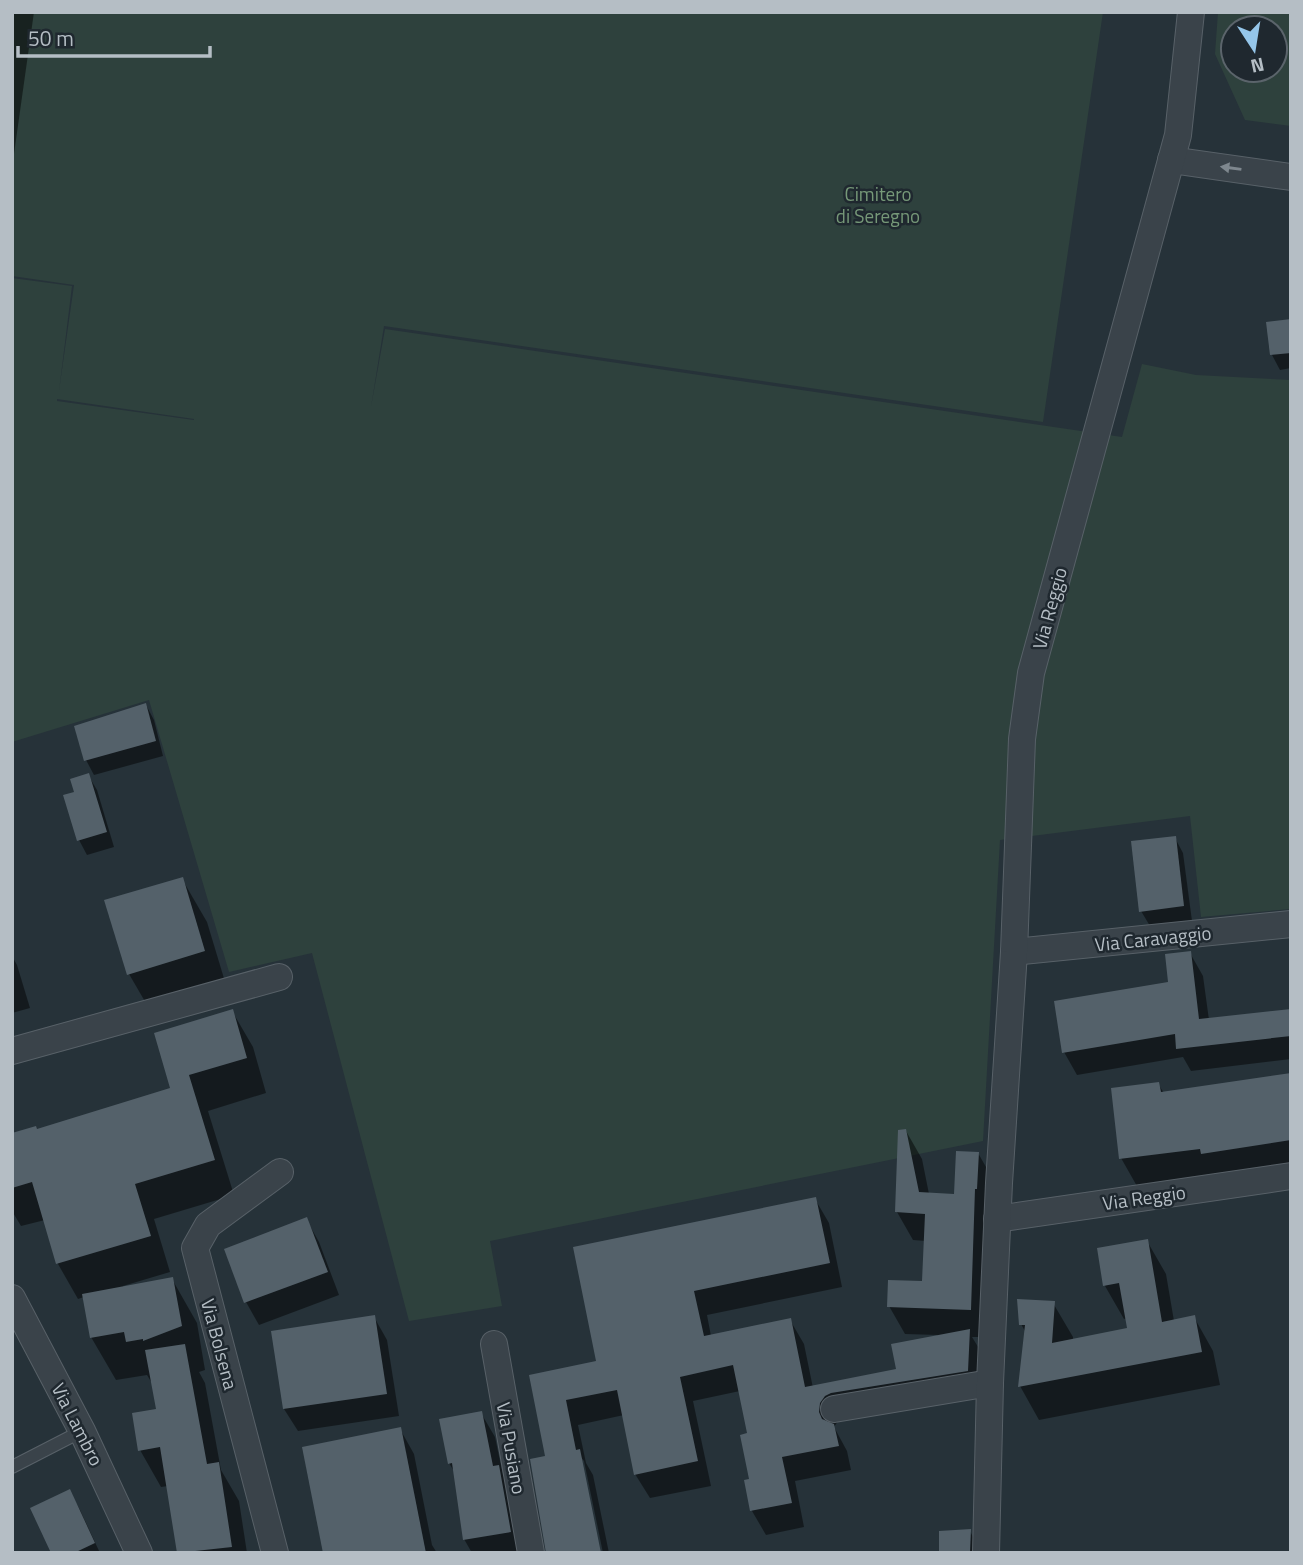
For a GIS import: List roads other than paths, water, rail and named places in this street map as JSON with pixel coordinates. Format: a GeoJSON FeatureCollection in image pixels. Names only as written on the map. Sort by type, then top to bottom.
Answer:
{"type":"FeatureCollection","features":[{"type":"Feature","properties":{"kind":"street","name":"Via Reggio"},"geometry":{"type":"LineString","coordinates":[[986,1553],[997,1219],[1014,952],[1022,738],[1031,673],[1178,135],[1191,12]]}},
{"type":"Feature","properties":{"kind":"street"},"geometry":{"type":"LineString","coordinates":[[1171,160],[1291,177]]}},
{"type":"Feature","properties":{"kind":"street","name":"Via Caravaggio"},"geometry":{"type":"LineString","coordinates":[[1014,952],[1291,924]]}},
{"type":"Feature","properties":{"kind":"street"},"geometry":{"type":"LineString","coordinates":[[12,1051],[279,977]]}},
{"type":"Feature","properties":{"kind":"street","name":"Via Bolsena"},"geometry":{"type":"LineString","coordinates":[[275,1553],[195,1248],[208,1225],[280,1172]]}},
{"type":"Feature","properties":{"kind":"street","name":"Via Reggio"},"geometry":{"type":"LineString","coordinates":[[997,1219],[1291,1176]]}},
{"type":"Feature","properties":{"kind":"street","name":"Via Lambro"},"geometry":{"type":"LineString","coordinates":[[12,1298],[82,1431],[139,1553]]}},
{"type":"Feature","properties":{"kind":"street","name":"Via Pusiano"},"geometry":{"type":"LineString","coordinates":[[494,1344],[531,1553]]}},
{"type":"Feature","properties":{"kind":"street"},"geometry":{"type":"LineString","coordinates":[[834,1409],[990,1383]]}},
{"type":"Feature","properties":{"kind":"lane"},"geometry":{"type":"LineString","coordinates":[[12,1467],[82,1431]]}},
{"type":"Feature","properties":{"kind":"park label","name":"Cimitero di Seregno"},"geometry":{"type":"Point","coordinates":[878,204]}}]}
